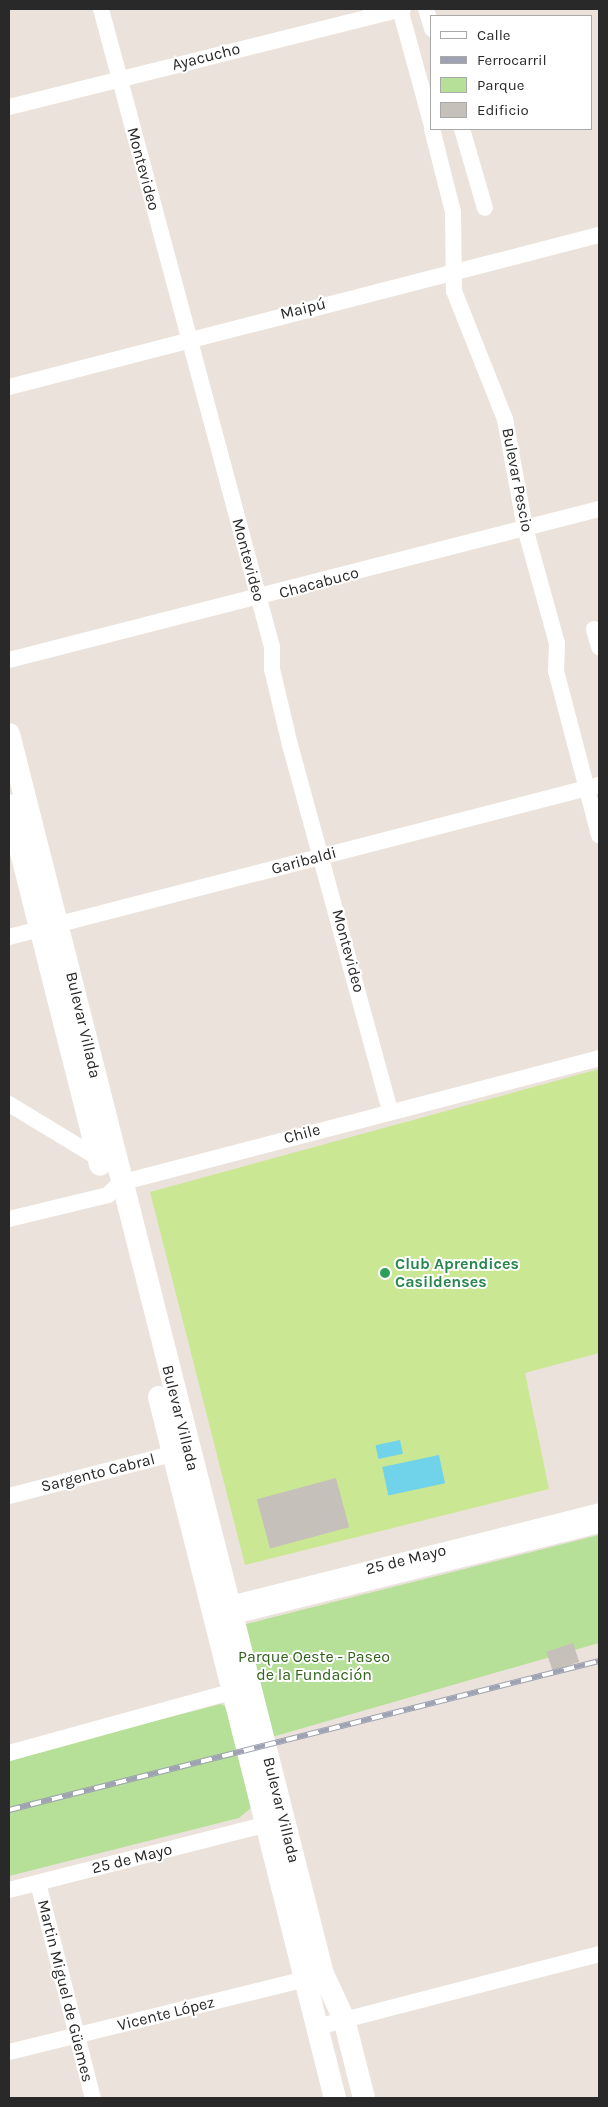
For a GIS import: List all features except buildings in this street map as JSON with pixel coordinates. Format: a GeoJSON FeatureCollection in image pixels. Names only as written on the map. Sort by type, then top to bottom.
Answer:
{"type":"FeatureCollection","features":[{"type":"Feature","properties":{"kind":"main road","name":"Bulevar Villada"},"geometry":{"type":"LineString","coordinates":[[9,734],[50,927],[110,1176],[314,1977],[317,2027],[335,2098]]}},
{"type":"Feature","properties":{"kind":"main road","name":"Bulevar Villada"},"geometry":{"type":"LineString","coordinates":[[9,805],[50,927]]}},
{"type":"Feature","properties":{"kind":"main road","name":"Bulevar Villada"},"geometry":{"type":"LineString","coordinates":[[314,1977],[344,2019],[364,2098]]}},
{"type":"Feature","properties":{"kind":"street","name":"Montevideo"},"geometry":{"type":"LineString","coordinates":[[101,9],[272,647],[272,669],[286,726],[323,856],[390,1111]]}},
{"type":"Feature","properties":{"kind":"street","name":"Ayacucho"},"geometry":{"type":"LineString","coordinates":[[9,107],[119,78],[402,9]]}},
{"type":"Feature","properties":{"kind":"street","name":"Bulevar Pescio"},"geometry":{"type":"LineString","coordinates":[[402,9],[430,119]]}},
{"type":"Feature","properties":{"kind":"street"},"geometry":{"type":"LineString","coordinates":[[426,9],[430,22]]}},
{"type":"Feature","properties":{"kind":"street","name":"Bulevar Pescio"},"geometry":{"type":"LineString","coordinates":[[433,130],[453,212],[452,271],[454,291],[505,419],[525,528],[557,643],[556,671],[593,787],[599,835]]}},
{"type":"Feature","properties":{"kind":"street"},"geometry":{"type":"LineString","coordinates":[[462,130],[485,208]]}},
{"type":"Feature","properties":{"kind":"street","name":"Maipú"},"geometry":{"type":"LineString","coordinates":[[9,387],[188,339],[599,235]]}},
{"type":"Feature","properties":{"kind":"street","name":"Chacabuco"},"geometry":{"type":"LineString","coordinates":[[9,660],[258,599],[599,509]]}},
{"type":"Feature","properties":{"kind":"street"},"geometry":{"type":"LineString","coordinates":[[594,629],[599,647]]}},
{"type":"Feature","properties":{"kind":"street","name":"Garibaldi"},"geometry":{"type":"LineString","coordinates":[[9,937],[593,787]]}},
{"type":"Feature","properties":{"kind":"street","name":"Chile"},"geometry":{"type":"LineString","coordinates":[[9,1219],[110,1176],[390,1111],[599,1058]]}},
{"type":"Feature","properties":{"kind":"street"},"geometry":{"type":"LineString","coordinates":[[9,1104],[110,1176]]}},
{"type":"Feature","properties":{"kind":"street","name":"Sargento Cabral"},"geometry":{"type":"LineString","coordinates":[[9,1496],[180,1452]]}},
{"type":"Feature","properties":{"kind":"street","name":"25 de Mayo"},"geometry":{"type":"LineString","coordinates":[[221,1613],[599,1511]]}},
{"type":"Feature","properties":{"kind":"street","name":"25 de Mayo"},"geometry":{"type":"LineString","coordinates":[[221,1613],[599,1525]]}},
{"type":"Feature","properties":{"kind":"street"},"geometry":{"type":"LineString","coordinates":[[9,1751],[241,1689]]}},
{"type":"Feature","properties":{"kind":"street","name":"25 de Mayo"},"geometry":{"type":"LineString","coordinates":[[9,1890],[274,1822]]}},
{"type":"Feature","properties":{"kind":"street","name":"Martin Miguel de Güemes"},"geometry":{"type":"LineString","coordinates":[[38,1883],[93,2098]]}},
{"type":"Feature","properties":{"kind":"street"},"geometry":{"type":"LineString","coordinates":[[317,2027],[599,1954]]}},
{"type":"Feature","properties":{"kind":"street","name":"Vicente López"},"geometry":{"type":"LineString","coordinates":[[9,2052],[314,1977]]}},
{"type":"Feature","properties":{"kind":"green space","name":"Club Aprendices Casildenses"},"geometry":{"type":"Polygon","coordinates":[[[599,1069],[599,1353],[525,1373],[549,1489],[245,1565],[150,1192],[599,1069]]]}},
{"type":"Feature","properties":{"kind":"green space","name":"Parque Oeste - Paseo de la Fundación"},"geometry":{"type":"Polygon","coordinates":[[[599,1535],[599,1643],[272,1737],[246,1624],[599,1535]]]}},
{"type":"Feature","properties":{"kind":"green space"},"geometry":{"type":"Polygon","coordinates":[[[221,1704],[228,1708],[251,1808],[239,1818],[9,1876],[9,1758],[221,1704]]]}},
{"type":"Feature","properties":{"kind":"water"},"geometry":{"type":"Polygon","coordinates":[[[400,1440],[403,1454],[378,1459],[376,1445],[400,1440]]]}},
{"type":"Feature","properties":{"kind":"water"},"geometry":{"type":"Polygon","coordinates":[[[439,1455],[445,1483],[388,1495],[382,1467],[439,1455]]]}},
{"type":"Feature","properties":{"kind":"railway"},"geometry":{"type":"LineString","coordinates":[[9,1810],[599,1661]]}},
{"type":"Feature","properties":{"kind":"place","name":"Club Aprendices Casildenses"},"geometry":{"type":"Point","coordinates":[385,1273]}}]}
